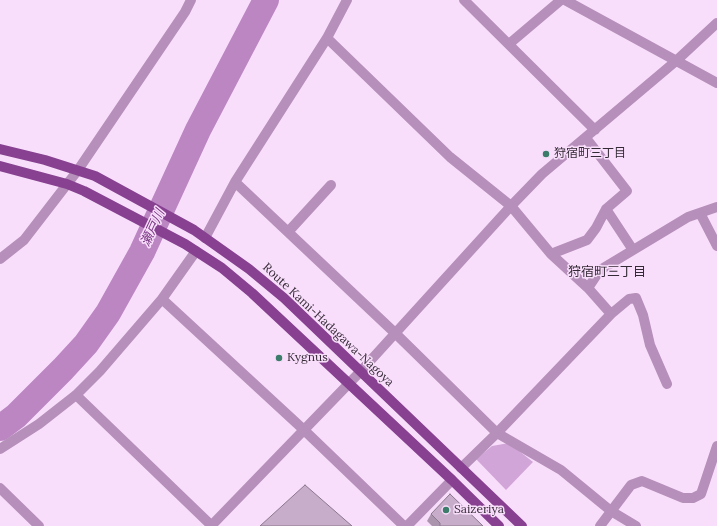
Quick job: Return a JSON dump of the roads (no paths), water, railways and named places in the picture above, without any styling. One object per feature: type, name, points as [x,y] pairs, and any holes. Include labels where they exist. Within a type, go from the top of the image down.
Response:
[{"type":"main road","name":"Route Kami-Hadagawa-Nagoya","points":[[0,149],[45,160],[95,176],[194,230],[249,269],[284,298],[522,526]]},
{"type":"main road","points":[[0,166],[67,184],[84,191],[186,244],[222,268],[252,293],[452,480],[499,526]]},
{"type":"street","points":[[0,259],[24,240],[78,170],[191,0]]},
{"type":"street","points":[[205,238],[235,182],[327,38],[347,0]]},
{"type":"street","points":[[464,0],[595,130]]},
{"type":"street","points":[[509,44],[561,0]]},
{"type":"street","points":[[565,0],[717,83]]},
{"type":"street","points":[[76,395],[211,526],[360,372],[542,174],[676,61],[717,23]]},
{"type":"street","points":[[327,38],[450,157],[511,206],[551,254],[588,288],[612,314]]},
{"type":"street","points":[[551,254],[586,240],[596,228],[606,209],[627,191],[586,138]]},
{"type":"street","points":[[235,182],[395,333],[497,433],[561,470],[611,511],[636,526]]},
{"type":"street","points":[[288,232],[331,186]]},
{"type":"street","points":[[588,288],[600,270],[688,217],[717,207]]},
{"type":"street","points":[[606,209],[633,250]]},
{"type":"street","points":[[700,213],[717,246]]},
{"type":"street","points":[[0,449],[39,424],[76,395],[100,371],[162,299],[196,251]]},
{"type":"street","points":[[462,468],[612,314],[629,299],[636,298],[643,315],[650,345],[667,384]]},
{"type":"street","points":[[162,299],[304,430],[405,526],[452,480]]},
{"type":"street","points":[[600,526],[631,485],[642,481],[683,498],[693,498],[701,494],[717,446]]},
{"type":"street","points":[[0,488],[39,526]]},
{"type":"waterway","name":"瀬戸川","points":[[0,428],[16,416],[63,369],[86,344],[108,313],[142,252],[198,130],[266,0]]},
{"type":"place","name":"狩宿町三丁目","points":[[546,154]]},
{"type":"place","name":"Kygnus","points":[[279,358]]},
{"type":"place","name":"Saizeriya","points":[[446,510]]},
{"type":"district","name":"狩宿町三丁目","points":[[607,272]]}]
